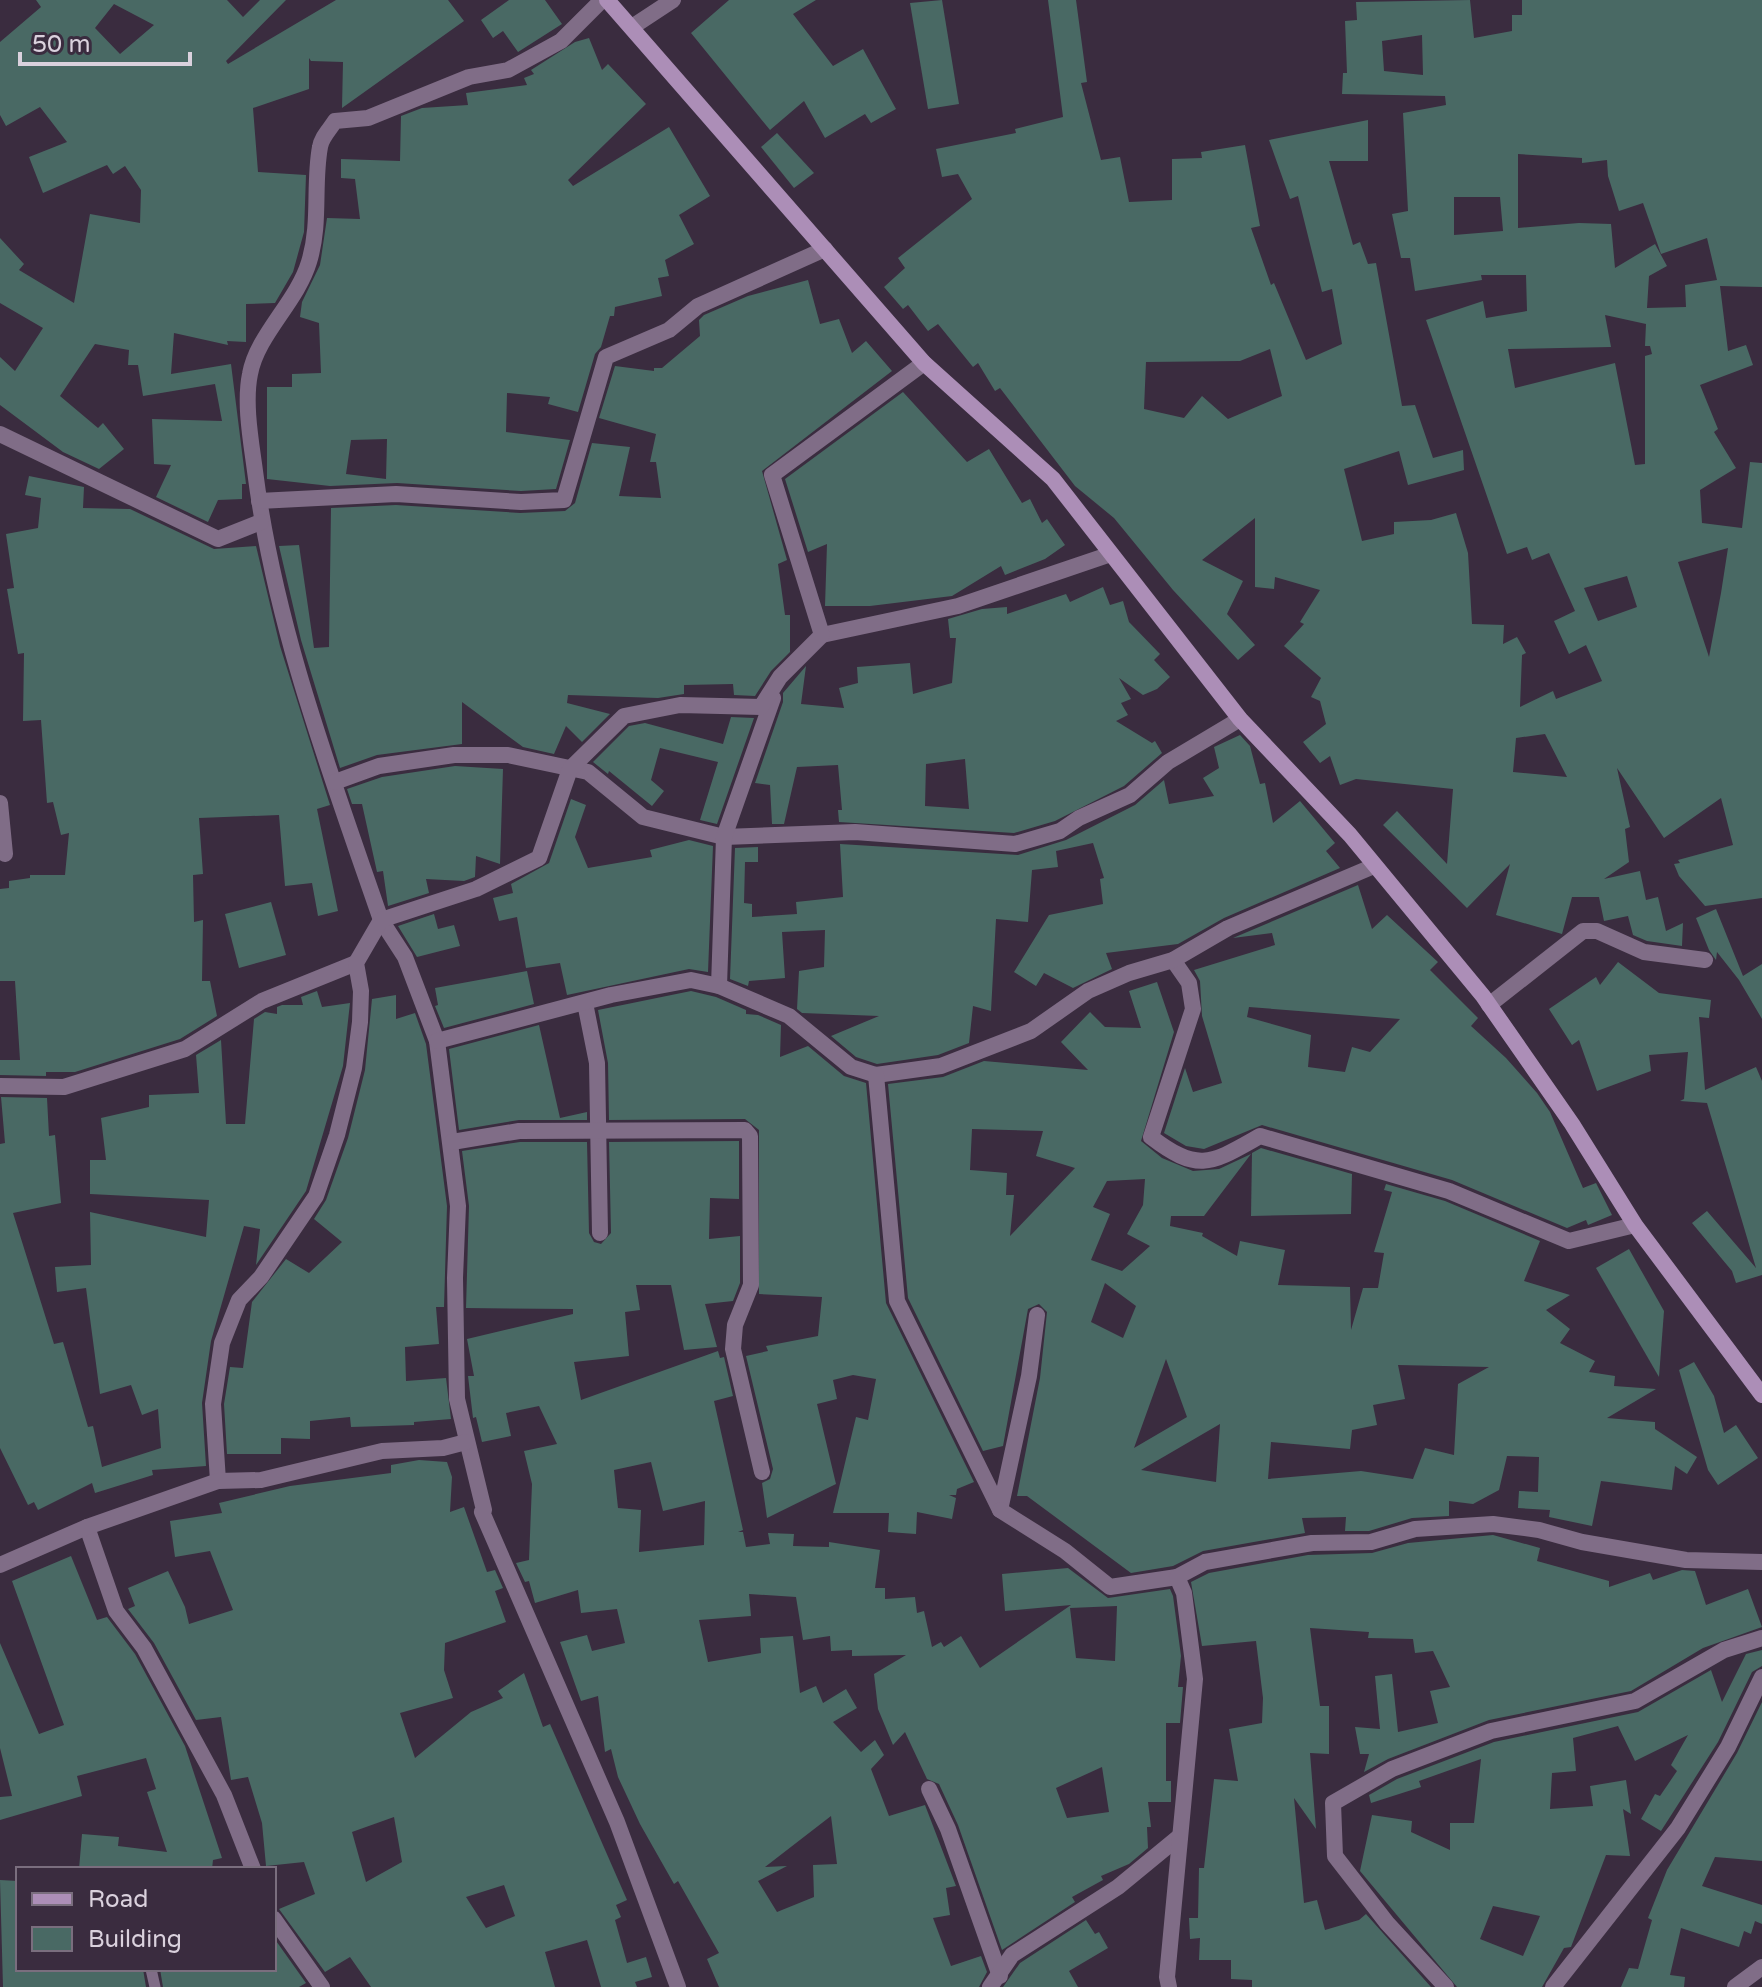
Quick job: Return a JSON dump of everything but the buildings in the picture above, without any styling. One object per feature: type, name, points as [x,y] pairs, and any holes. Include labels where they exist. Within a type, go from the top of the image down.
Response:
[{"type":"street","points":[[678,1987],[617,1822],[482,1512],[457,1399],[455,1278],[458,1206],[437,1041],[405,957],[381,920],[294,667],[261,522],[251,438],[250,374],[262,342],[285,313],[309,263],[318,212],[320,144],[335,121],[368,118],[469,77],[508,70],[561,41],[605,0],[632,27],[924,363],[1053,479],[1240,719],[1374,866],[1489,1005],[1572,1124],[1635,1225],[1762,1395]]},
{"type":"street","points":[[632,27],[673,0]]},
{"type":"street","points":[[259,501],[396,494],[521,502],[564,500],[606,357],[669,330],[698,306],[825,249]]},
{"type":"street","points":[[822,635],[772,475],[924,363]]},
{"type":"street","points":[[0,434],[218,539],[261,522]]},
{"type":"street","points":[[0,1086],[64,1087],[185,1049],[262,1001],[356,963],[381,920],[476,889],[539,858],[570,769],[624,716],[680,705],[761,707],[780,677],[822,635],[958,606],[1111,554]]},
{"type":"street","points":[[719,986],[724,837],[780,677]]},
{"type":"street","points":[[335,782],[379,766],[454,755],[508,755],[588,772],[643,817],[724,837],[855,832],[1015,844],[1060,831],[1079,818],[1130,795],[1168,762],[1240,719]]},
{"type":"street","points":[[0,803],[5,854]]},
{"type":"street","points":[[437,1041],[611,995],[691,980],[719,986],[789,1016],[851,1067],[876,1075],[941,1066],[1031,1031],[1088,991],[1129,973],[1173,960],[1228,928],[1374,866]]},
{"type":"street","points":[[1489,1005],[1583,931],[1597,931],[1644,952],[1705,960]]},
{"type":"street","points":[[1173,960],[1189,983],[1193,1009],[1151,1137],[1176,1156],[1215,1161],[1260,1136],[1449,1191],[1569,1241],[1635,1225]]},
{"type":"street","points":[[218,1481],[213,1404],[222,1343],[239,1300],[261,1277],[316,1196],[337,1135],[354,1068],[361,991],[356,963]]},
{"type":"street","points":[[585,1003],[597,1063],[601,1128],[600,1233]]},
{"type":"street","points":[[876,1075],[897,1301],[1000,1510],[1065,1551],[1110,1587],[1177,1577],[1205,1562],[1312,1543],[1371,1542],[1415,1529],[1493,1524],[1539,1530],[1582,1542],[1686,1560],[1762,1562]]},
{"type":"street","points":[[452,1142],[519,1131],[601,1128],[745,1130],[750,1136],[751,1285],[735,1325],[733,1349],[762,1472]]},
{"type":"street","points":[[1000,1510],[1029,1376],[1037,1315]]},
{"type":"street","points":[[0,1565],[87,1527],[218,1481],[261,1480],[382,1451],[443,1448],[466,1442]]},
{"type":"street","points":[[87,1527],[116,1611],[144,1648],[224,1795],[252,1867]]},
{"type":"street","points":[[1169,1987],[1167,1977],[1195,1679],[1184,1593],[1177,1577]]},
{"type":"street","points":[[1446,1987],[1387,1923],[1335,1856],[1333,1803],[1392,1769],[1491,1731],[1635,1701],[1724,1650],[1762,1638]]},
{"type":"street","points":[[1553,1987],[1678,1828],[1728,1747],[1762,1677]]},
{"type":"street","points":[[929,1789],[948,1829],[995,1982]]},
{"type":"street","points":[[995,1982],[1012,1955],[1118,1887],[1180,1836]]},
{"type":"street","points":[[276,1922],[322,1987]]},
{"type":"street","points":[[1735,1987],[1762,1967]]}]
